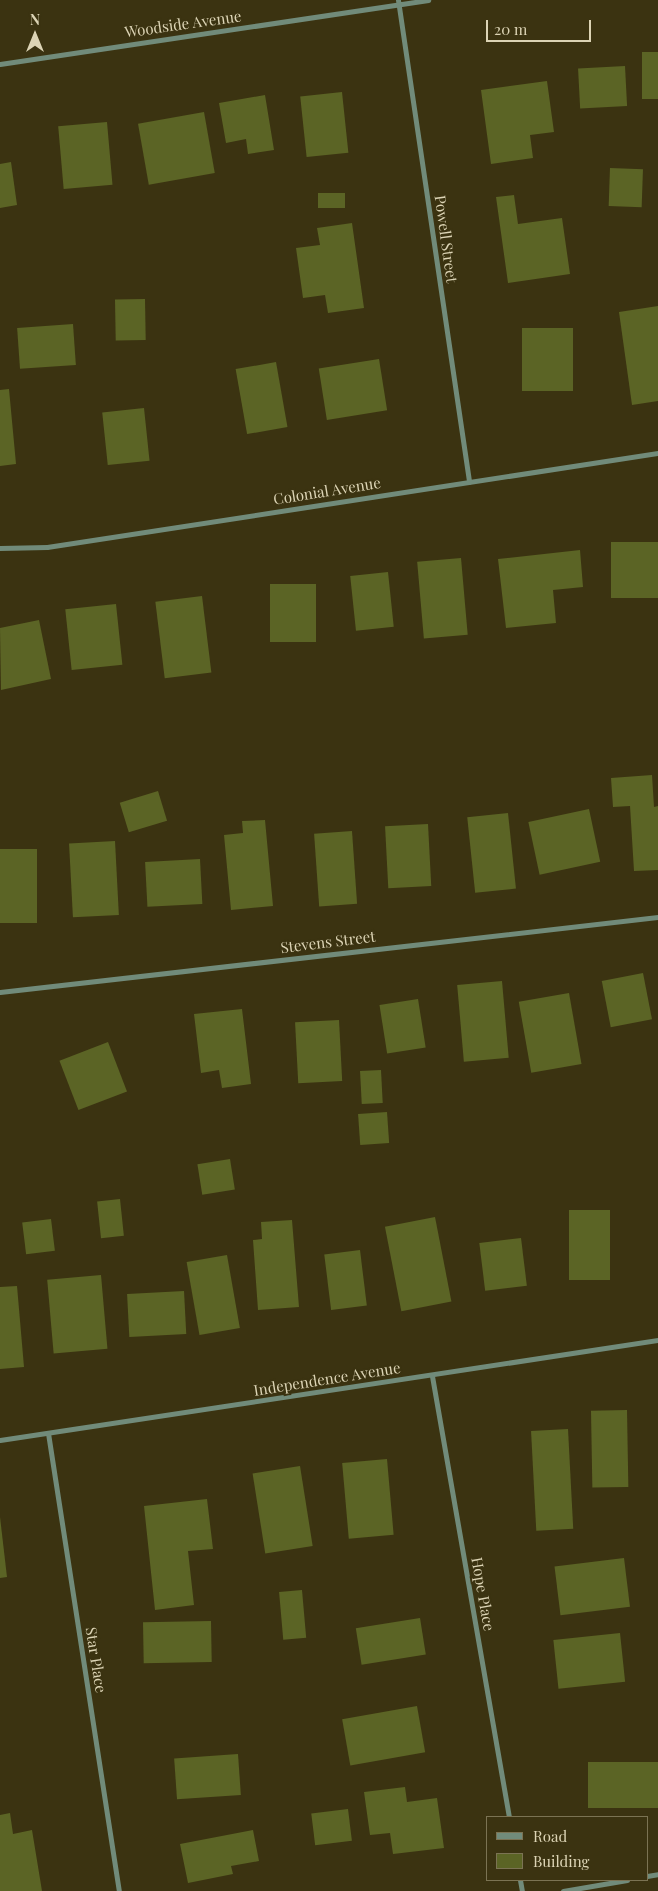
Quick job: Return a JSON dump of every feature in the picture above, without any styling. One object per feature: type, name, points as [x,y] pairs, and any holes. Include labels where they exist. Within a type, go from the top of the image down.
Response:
[{"type":"street","name":"Woodside Avenue","points":[[0,64],[398,2],[428,0]]},
{"type":"street","name":"Powell Street","points":[[398,2],[469,482]]},
{"type":"street","name":"Colonial Avenue","points":[[0,548],[47,547],[658,453]]},
{"type":"street","name":"Stevens Street","points":[[0,992],[658,917]]},
{"type":"street","name":"Independence Avenue","points":[[0,1440],[432,1376],[658,1340]]},
{"type":"street","name":"Hope Place","points":[[432,1376],[509,1816]]},
{"type":"street","name":"Star Place","points":[[48,1433],[119,1891]]},
{"type":"street","points":[[563,1891],[621,1881]]},
{"type":"building","points":[[642,52],[658,52],[658,99],[642,99]]},
{"type":"building","points":[[625,66],[627,106],[580,108],[578,68]]},
{"type":"building","points":[[547,81],[554,132],[530,135],[533,158],[491,164],[481,90]]},
{"type":"building","points":[[342,92],[348,153],[307,157],[300,96]]},
{"type":"building","points":[[265,95],[274,150],[248,154],[246,139],[226,143],[219,103]]},
{"type":"building","points":[[204,112],[215,173],[149,185],[138,124]]},
{"type":"building","points":[[107,122],[112,185],[64,189],[58,126]]},
{"type":"building","points":[[11,162],[17,205],[0,208],[0,164]]},
{"type":"building","points":[[610,168],[643,169],[642,207],[609,206]]},
{"type":"building","points":[[318,193],[345,193],[345,208],[318,208]]},
{"type":"building","points":[[514,195],[518,224],[562,218],[570,274],[508,283],[496,197]]},
{"type":"building","points":[[352,223],[364,308],[328,313],[325,295],[303,298],[296,248],[320,245],[317,228]]},
{"type":"building","points":[[145,299],[146,340],[116,341],[115,300]]},
{"type":"building","points":[[658,306],[658,401],[632,405],[619,312]]},
{"type":"building","points":[[73,324],[76,365],[20,369],[17,328]]},
{"type":"building","points":[[522,328],[573,328],[573,391],[522,391]]},
{"type":"building","points":[[379,359],[387,410],[327,420],[319,369]]},
{"type":"building","points":[[276,362],[287,427],[247,434],[236,369]]},
{"type":"building","points":[[9,389],[16,464],[0,466],[0,390]]},
{"type":"building","points":[[144,408],[150,461],[108,465],[102,412]]},
{"type":"building","points":[[611,542],[658,542],[658,598],[611,598]]},
{"type":"building","points":[[580,550],[583,587],[553,590],[556,623],[506,628],[498,559]]},
{"type":"building","points":[[461,558],[468,635],[424,639],[417,562]]},
{"type":"building","points":[[388,572],[394,627],[356,631],[350,576]]},
{"type":"building","points":[[270,584],[316,584],[316,642],[270,642]]},
{"type":"building","points":[[202,596],[211,672],[165,678],[155,602]]},
{"type":"building","points":[[116,604],[122,665],[72,670],[65,609]]},
{"type":"building","points":[[39,620],[51,679],[1,690],[0,628]]},
{"type":"building","points":[[652,775],[654,807],[658,806],[658,870],[634,871],[630,806],[613,807],[611,778]]},
{"type":"building","points":[[158,791],[167,821],[129,832],[120,803]]},
{"type":"building","points":[[589,809],[600,862],[540,875],[528,822]]},
{"type":"building","points":[[508,813],[516,889],[475,893],[467,817]]},
{"type":"building","points":[[265,820],[273,906],[231,910],[224,835],[243,833],[242,821]]},
{"type":"building","points":[[428,824],[431,886],[388,888],[385,826]]},
{"type":"building","points":[[352,831],[357,904],[319,906],[314,834]]},
{"type":"building","points":[[115,841],[119,915],[73,917],[69,843]]},
{"type":"building","points":[[0,849],[37,849],[37,923],[0,923]]},
{"type":"building","points":[[200,859],[202,904],[147,907],[145,862]]},
{"type":"building","points":[[643,973],[652,1019],[611,1027],[602,981]]},
{"type":"building","points":[[502,981],[509,1058],[464,1062],[457,985]]},
{"type":"building","points":[[569,993],[582,1064],[531,1073],[519,1002]]},
{"type":"building","points":[[418,999],[426,1047],[387,1053],[379,1005]]},
{"type":"building","points":[[242,1009],[251,1084],[222,1088],[219,1070],[201,1073],[194,1014]]},
{"type":"building","points":[[339,1020],[342,1081],[298,1083],[295,1022]]},
{"type":"building","points":[[108,1042],[127,1091],[78,1110],[59,1061]]},
{"type":"building","points":[[381,1070],[383,1103],[362,1104],[360,1071]]},
{"type":"building","points":[[387,1112],[389,1143],[360,1145],[358,1114]]},
{"type":"building","points":[[230,1159],[235,1190],[202,1195],[197,1164]]},
{"type":"building","points":[[120,1199],[124,1236],[101,1238],[97,1201]]},
{"type":"building","points":[[569,1210],[610,1210],[610,1280],[569,1280]]},
{"type":"building","points":[[435,1217],[451,1301],[401,1311],[385,1227]]},
{"type":"building","points":[[51,1219],[55,1251],[26,1254],[22,1223]]},
{"type":"building","points":[[292,1220],[299,1307],[258,1310],[253,1240],[262,1239],[261,1222]]},
{"type":"building","points":[[521,1238],[527,1286],[485,1291],[479,1243]]},
{"type":"building","points":[[360,1250],[367,1306],[331,1310],[324,1254]]},
{"type":"building","points":[[227,1255],[240,1328],[199,1335],[187,1262]]},
{"type":"building","points":[[101,1275],[107,1349],[54,1353],[47,1280]]},
{"type":"building","points":[[17,1286],[24,1367],[0,1369],[0,1287]]},
{"type":"building","points":[[184,1291],[186,1334],[129,1337],[127,1294]]},
{"type":"building","points":[[627,1410],[628,1487],[592,1488],[591,1411]]},
{"type":"building","points":[[568,1429],[573,1529],[536,1531],[531,1431]]},
{"type":"building","points":[[387,1459],[394,1535],[349,1539],[342,1463]]},
{"type":"building","points":[[300,1466],[313,1546],[265,1554],[253,1474]]},
{"type":"building","points":[[207,1499],[213,1549],[188,1551],[194,1605],[155,1610],[144,1506]]},
{"type":"building","points":[[0,1517],[7,1577],[0,1578]]},
{"type":"building","points":[[624,1558],[630,1607],[560,1615],[555,1567]]},
{"type":"building","points":[[302,1590],[306,1638],[283,1640],[279,1592]]},
{"type":"building","points":[[420,1618],[426,1655],[362,1665],[356,1628]]},
{"type":"building","points":[[211,1621],[212,1662],[144,1663],[143,1622]]},
{"type":"building","points":[[620,1633],[625,1682],[558,1689],[553,1640]]},
{"type":"building","points":[[417,1706],[425,1752],[350,1765],[342,1719]]},
{"type":"building","points":[[238,1754],[241,1795],[177,1799],[174,1758]]},
{"type":"building","points":[[588,1762],[658,1762],[658,1808],[588,1808]]},
{"type":"building","points":[[405,1787],[407,1802],[437,1798],[444,1848],[393,1854],[390,1833],[370,1835],[364,1792]]},
{"type":"building","points":[[348,1809],[352,1841],[315,1845],[311,1814]]},
{"type":"building","points":[[10,1813],[13,1834],[32,1830],[42,1891],[0,1891],[0,1815]]},
{"type":"building","points":[[253,1830],[259,1861],[231,1866],[233,1874],[188,1883],[180,1844]]}]
